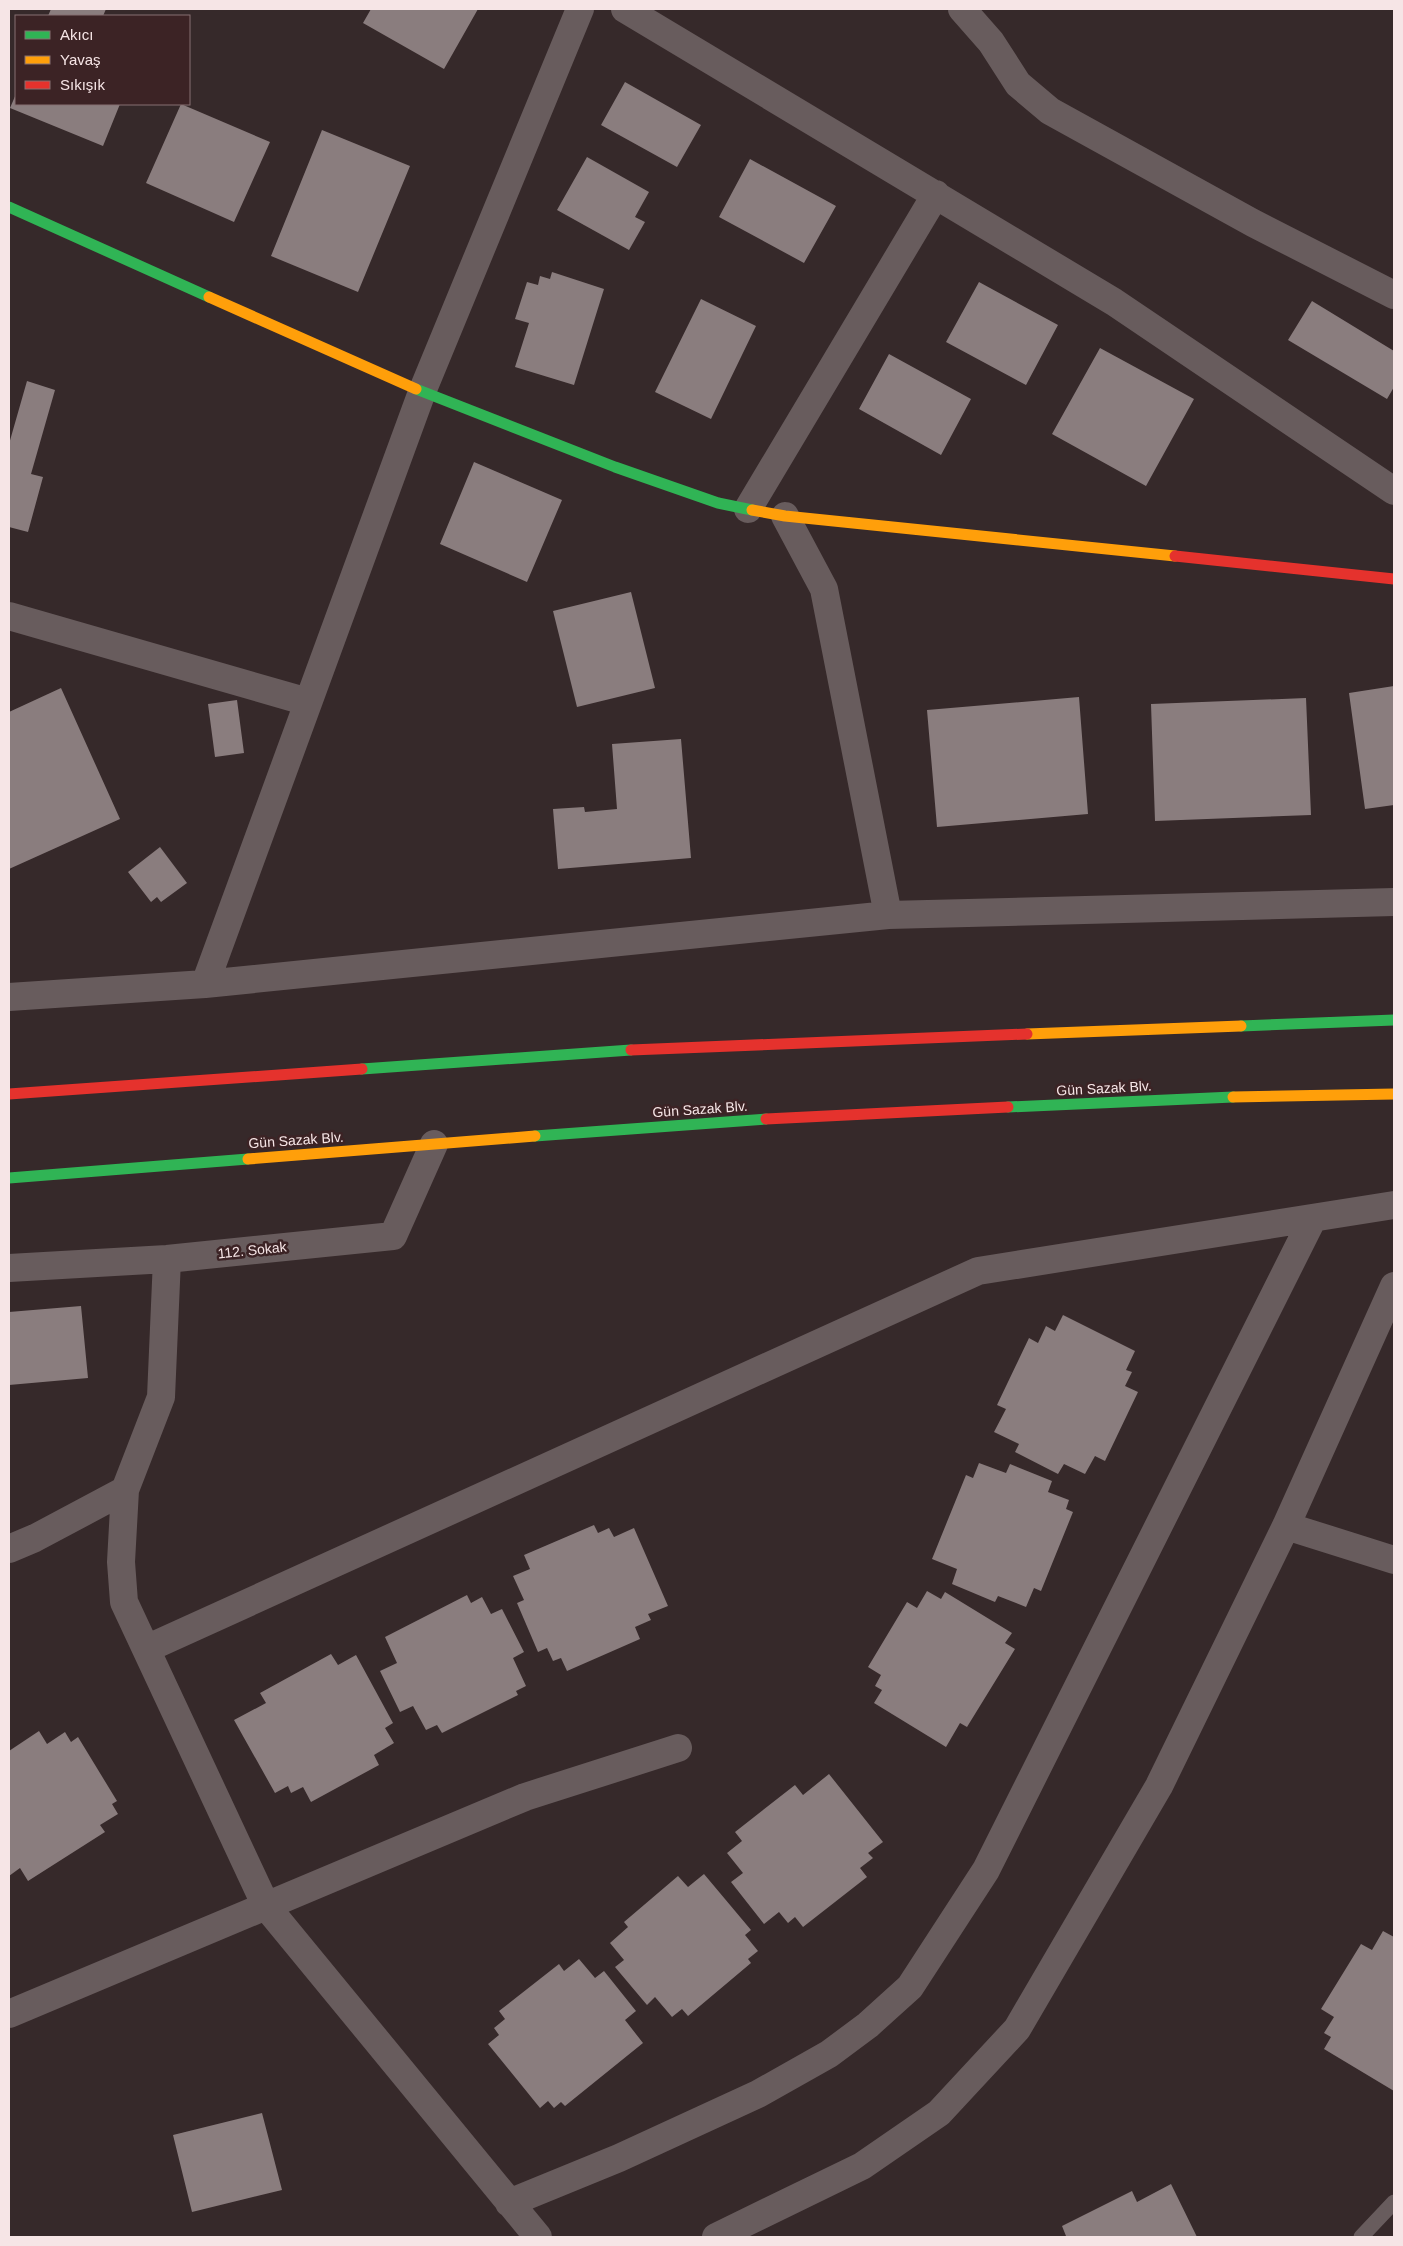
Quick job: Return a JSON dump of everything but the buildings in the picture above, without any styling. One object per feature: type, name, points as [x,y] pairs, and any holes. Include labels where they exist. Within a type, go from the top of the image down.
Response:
[{"type":"main road","points":[[9,207],[422,392],[615,467],[718,503],[786,516],[1394,579]]},
{"type":"main road","points":[[9,1094],[626,1050],[1394,1020]]},
{"type":"main road","name":"Gün Sazak Blv.","points":[[9,1178],[710,1122],[1218,1097],[1394,1094]]},
{"type":"street","points":[[205,984],[422,392],[580,9]]},
{"type":"street","points":[[625,9],[1114,302],[1394,491]]},
{"type":"street","points":[[962,9],[992,42],[1018,84],[1050,111],[1254,223],[1394,295]]},
{"type":"street","points":[[748,509],[936,194]]},
{"type":"street","points":[[786,516],[824,589],[888,915]]},
{"type":"street","points":[[9,616],[308,702]]},
{"type":"street","points":[[9,997],[205,984],[888,915],[1394,902]]},
{"type":"street","name":"112. Sokak","points":[[9,1268],[167,1259],[394,1236],[434,1144]]},
{"type":"street","points":[[146,1649],[978,1271],[1394,1205]]},
{"type":"street","points":[[510,2203],[619,2158],[758,2094],[828,2054],[868,2025],[910,1987],[986,1870],[1313,1218]]},
{"type":"street","points":[[167,1259],[160,1397],[126,1490],[121,1562],[124,1602],[266,1906],[538,2237]]},
{"type":"street","points":[[716,2237],[862,2166],[939,2112],[1017,2029],[1159,1786],[1286,1526],[1394,1286]]},
{"type":"street","points":[[9,1549],[36,1538],[126,1490]]},
{"type":"street","points":[[1286,1526],[1394,1560]]},
{"type":"street","points":[[9,2014],[525,1797],[678,1748]]},
{"type":"lane","points":[[1361,2237],[1394,2202]]},
{"type":"traffic: fast","points":[[9,207],[209,297]]},
{"type":"traffic: fast","points":[[416,389],[615,467],[718,503],[752,510]]},
{"type":"traffic: fast","points":[[1241,1026],[1394,1020]]},
{"type":"traffic: fast","points":[[362,1069],[631,1050]]},
{"type":"traffic: fast","points":[[1008,1107],[1233,1097]]},
{"type":"traffic: fast","points":[[535,1136],[766,1119]]},
{"type":"traffic: fast","points":[[9,1178],[248,1159]]},
{"type":"traffic: slow","points":[[209,297],[416,389]]},
{"type":"traffic: slow","points":[[752,510],[785,516],[1175,556]]},
{"type":"traffic: slow","points":[[1027,1034],[1241,1026]]},
{"type":"traffic: slow","points":[[1233,1097],[1394,1094]]},
{"type":"traffic: slow","points":[[248,1159],[535,1136]]},
{"type":"traffic: jam","points":[[1175,556],[1394,579]]},
{"type":"traffic: jam","points":[[631,1050],[1027,1034]]},
{"type":"traffic: jam","points":[[9,1094],[362,1069]]},
{"type":"traffic: jam","points":[[766,1119],[1008,1107]]}]
